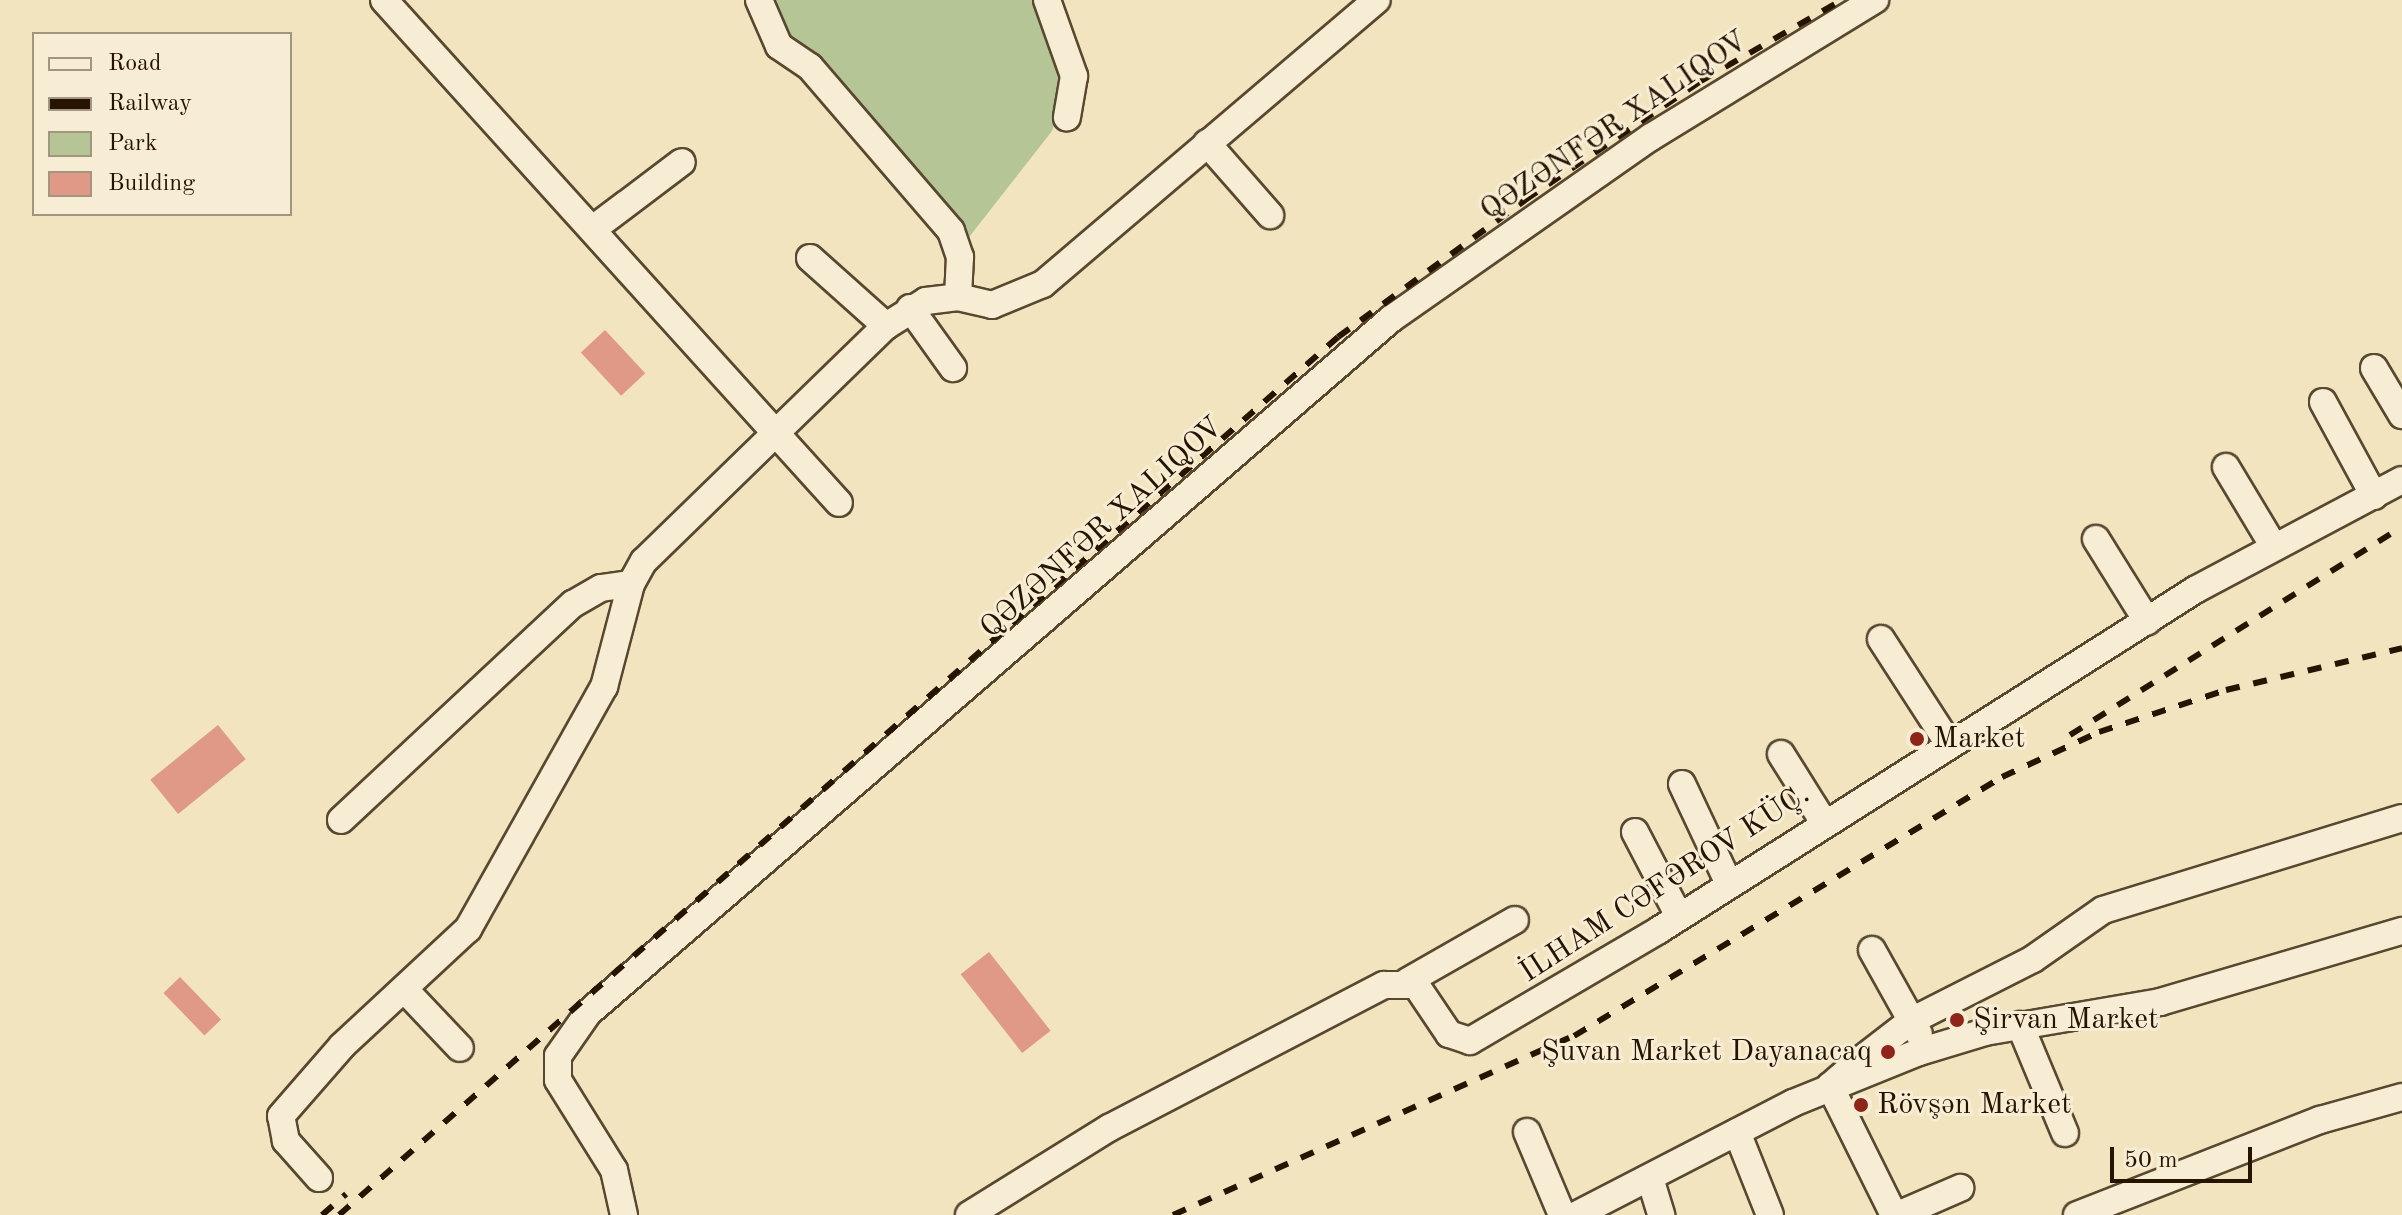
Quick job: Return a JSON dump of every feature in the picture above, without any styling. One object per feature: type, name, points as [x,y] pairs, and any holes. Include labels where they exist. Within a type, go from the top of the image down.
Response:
[{"type":"street","points":[[384,0],[776,427],[839,503]]},
{"type":"street","points":[[759,0],[779,46],[810,67],[951,231],[960,257],[958,297]]},
{"type":"street","points":[[1047,0],[1074,76],[1067,117]]},
{"type":"street","points":[[319,1178],[286,1141],[281,1116],[404,989],[468,929],[562,772],[617,653],[631,584],[644,561],[776,427],[886,326],[910,308],[958,297],[992,305],[1022,297],[1377,0]]},
{"type":"street","points":[[624,1215],[614,1170],[558,1080],[558,1056],[588,1013],[1391,319],[1651,137],[1875,0]]},
{"type":"street","points":[[1207,143],[1270,215]]},
{"type":"street","points":[[593,229],[682,162]]},
{"type":"street","points":[[810,258],[886,326]]},
{"type":"street","points":[[910,308],[953,368]]},
{"type":"street","points":[[2374,368],[2402,415]]},
{"type":"street","points":[[2323,402],[2374,496]]},
{"type":"street","points":[[2226,467],[2274,547]]},
{"type":"street","name":"İLHAM CƏFƏROV KÜÇ.","points":[[1408,981],[1449,1034],[1470,1041],[1679,916],[1823,821],[2147,621],[2274,547],[2402,480]]},
{"type":"street","points":[[2096,539],[2147,621]]},
{"type":"street","points":[[341,820],[573,604],[601,588],[631,584]]},
{"type":"street","points":[[1881,639],[1949,744]]},
{"type":"street","points":[[1781,754],[1823,821]]},
{"type":"street","points":[[1682,784],[1729,884]]},
{"type":"street","points":[[1830,1086],[1911,1021],[2033,959],[2103,910],[2402,818]]},
{"type":"street","points":[[1635,832],[1679,916]]},
{"type":"street","points":[[969,1215],[1109,1128],[1384,985],[1408,981],[1515,920]]},
{"type":"street","points":[[1576,1215],[1830,1086],[1929,1049],[2020,1025],[2160,1002],[2402,931]]},
{"type":"street","points":[[1872,950],[1929,1049]]},
{"type":"street","points":[[404,989],[460,1048]]},
{"type":"street","points":[[2020,1025],[2065,1133]]},
{"type":"street","points":[[1830,1086],[1896,1215],[1947,1200]]},
{"type":"street","points":[[2077,1215],[2320,1120],[2402,1097]]},
{"type":"street","points":[[1527,1132],[1562,1215]]},
{"type":"street","points":[[1737,1132],[1770,1215]]},
{"type":"street","points":[[1650,1178],[1661,1215]]},
{"type":"green space","points":[[772,0],[1039,0],[1068,82],[1052,131],[966,241],[787,43]]},
{"type":"building","points":[[605,330],[645,373],[621,396],[581,353]]},
{"type":"building","points":[[218,725],[246,759],[178,814],[150,780]]},
{"type":"building","points":[[989,952],[1051,1031],[1022,1053],[961,974]]},
{"type":"building","points":[[180,977],[221,1019],[204,1035],[163,993]]},
{"type":"railway","points":[[339,1215],[1338,337],[1525,200],[1701,81],[1842,0]]},
{"type":"railway","points":[[2070,735],[2402,527]]},
{"type":"railway","points":[[1173,1215],[1574,1036],[2002,777],[2099,732],[2226,690],[2402,648]]},
{"type":"railway","points":[[322,1215],[346,1194]]},
{"type":"place","name":"Market","points":[[1917,739]]},
{"type":"place","name":"Şirvan Market","points":[[1957,1020]]},
{"type":"place","name":"Şuvan Market Dayanacaq","points":[[1888,1052]]},
{"type":"place","name":"Rövşən Market","points":[[1861,1105]]}]
